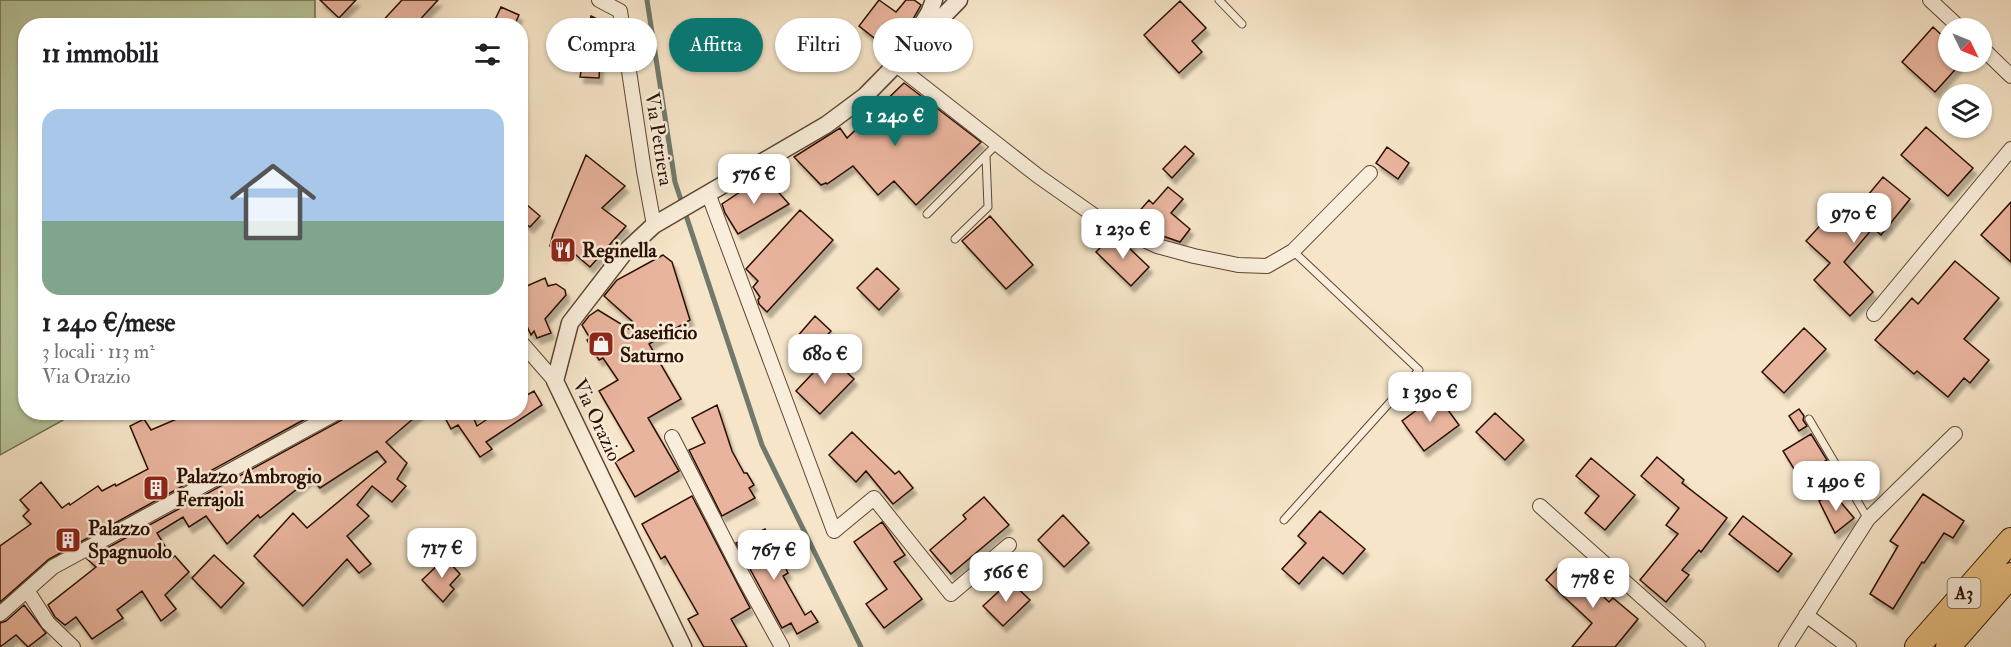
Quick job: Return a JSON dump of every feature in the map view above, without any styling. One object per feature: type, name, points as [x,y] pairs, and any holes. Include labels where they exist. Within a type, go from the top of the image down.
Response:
[{"type":"highway","name":"A3","points":[[1917,647],[2011,540]]},
{"type":"highway","name":"A3","points":[[1948,647],[2011,575]]},
{"type":"street","name":"Via Petriera","points":[[599,0],[620,11],[654,225]]},
{"type":"street","points":[[926,18],[934,0]]},
{"type":"street","points":[[941,18],[959,0]]},
{"type":"street","points":[[1930,0],[1949,18]]},
{"type":"street","points":[[1992,58],[2011,76]]},
{"type":"street","points":[[887,72],[865,96],[826,125],[708,193],[834,531],[874,498],[951,594],[1009,544]]},
{"type":"street","points":[[914,72],[997,144],[1102,221],[1157,246],[1238,265],[1267,266],[1293,251],[1370,173]]},
{"type":"street","points":[[1874,314],[2011,149]]},
{"type":"street","name":"Via Orazio","points":[[683,647],[555,381],[570,323],[624,253],[654,225],[708,193]]},
{"type":"street","points":[[528,350],[555,381]]},
{"type":"street","points":[[0,614],[53,567],[323,420]]},
{"type":"street","points":[[1786,647],[1868,519],[1956,434]]},
{"type":"street","points":[[672,436],[782,647]]},
{"type":"street","points":[[1540,506],[1698,647]]},
{"type":"street","points":[[27,590],[48,623],[73,647]]},
{"type":"street","points":[[1806,615],[1849,647]]},
{"type":"lane","points":[[1219,0],[1242,24]]},
{"type":"lane","points":[[927,214],[997,144]]},
{"type":"lane","points":[[955,239],[988,207],[986,156]]},
{"type":"lane","points":[[1284,520],[1419,370],[1293,251]]},
{"type":"lane","points":[[1809,419],[1868,519]]},
{"type":"green space","points":[[0,0],[315,0],[315,18],[18,18],[18,420],[63,420],[0,455]]},
{"type":"building","points":[[320,0],[356,0],[339,18]]},
{"type":"building","points":[[402,0],[438,0],[421,18],[385,18]]},
{"type":"building","points":[[879,0],[896,12],[906,0],[914,0],[921,5],[914,18],[873,18],[873,37],[861,28],[861,23]]},
{"type":"building","points":[[1180,1],[1206,28],[1192,41],[1202,52],[1179,73],[1144,35]]},
{"type":"building","points":[[501,7],[519,15],[518,18],[496,18]]},
{"type":"building","points":[[1933,27],[1938,32],[1938,72],[1953,72],[1942,84],[1938,84],[1935,92],[1902,62]]},
{"type":"building","points":[[581,72],[599,72],[599,78],[580,77]]},
{"type":"building","points":[[904,83],[981,142],[916,205],[894,181],[878,195],[853,166],[827,184],[821,185],[794,157],[840,128],[847,138]]},
{"type":"building","points":[[1926,127],[1973,168],[1948,196],[1901,155]]},
{"type":"building","points":[[1185,146],[1194,154],[1172,178],[1163,169]]},
{"type":"building","points":[[1387,147],[1409,163],[1398,179],[1376,163]]},
{"type":"building","points":[[586,155],[625,186],[602,208],[626,226],[590,267],[569,249],[562,257],[550,246]]},
{"type":"building","points":[[764,176],[789,204],[738,234],[722,204]]},
{"type":"building","points":[[1883,177],[1910,199],[1881,235],[1873,228],[1844,262],[1873,292],[1850,316],[1814,280],[1830,263],[1806,241],[1827,218],[1839,230]]},
{"type":"building","points":[[1168,187],[1183,199],[1171,213],[1190,229],[1180,242],[1157,234],[1147,226],[1144,230],[1129,223],[1149,200],[1153,204]]},
{"type":"building","points":[[2011,202],[2011,262],[1981,235]]},
{"type":"building","points":[[528,206],[540,216],[530,227],[528,225]]},
{"type":"building","points":[[800,210],[833,240],[767,312],[759,304],[760,297],[753,287],[758,281],[746,269]]},
{"type":"building","points":[[990,216],[1033,265],[1006,289],[962,241]]},
{"type":"building","points":[[1112,236],[1132,244],[1129,248],[1149,267],[1131,286],[1096,252]]},
{"type":"building","points":[[663,255],[672,262],[690,320],[649,344],[681,399],[648,418],[679,471],[635,497],[615,462],[634,451],[599,391],[618,380],[603,358],[599,360],[587,340],[590,338],[582,325],[598,310],[629,329],[633,322],[604,296],[617,280]]},
{"type":"building","points":[[1955,261],[1999,298],[1964,339],[1989,360],[1970,383],[1964,378],[1948,397],[1917,371],[1914,374],[1875,340],[1912,298],[1918,304]]},
{"type":"building","points":[[877,268],[899,289],[879,310],[857,288]]},
{"type":"building","points":[[545,278],[548,286],[556,284],[565,290],[566,295],[545,319],[551,333],[537,338],[534,331],[531,335],[528,328],[528,285]]},
{"type":"building","points":[[815,316],[831,331],[811,352],[796,338]]},
{"type":"building","points":[[1804,328],[1826,349],[1784,393],[1762,372]]},
{"type":"building","points":[[829,356],[854,379],[820,414],[796,391]]},
{"type":"building","points":[[534,391],[542,405],[528,414],[528,394]]},
{"type":"building","points":[[1437,395],[1459,425],[1424,451],[1402,421]]},
{"type":"building","points":[[717,405],[732,451],[744,473],[747,473],[754,485],[749,488],[755,498],[722,516],[689,450],[705,443],[692,418]]},
{"type":"building","points":[[1799,409],[1807,426],[1799,431],[1789,416]]},
{"type":"building","points":[[1495,413],[1524,440],[1505,460],[1476,432]]},
{"type":"building","points":[[145,420],[151,430],[174,420],[303,420],[49,559],[0,602],[0,546],[31,524],[23,516],[29,510],[20,500],[41,482],[62,508],[98,486],[102,491],[148,469],[130,426]]},
{"type":"building","points":[[342,420],[412,420],[386,442],[407,463],[397,479],[406,486],[392,502],[372,486],[357,505],[369,516],[347,536],[371,564],[359,573],[347,559],[303,606],[254,556],[293,513],[307,528],[386,462],[377,451],[320,488],[311,478],[260,518],[258,515],[227,544],[206,516],[189,527],[183,517],[157,533],[172,558],[175,556],[189,572],[165,595],[176,609],[161,621],[142,591],[117,610],[123,618],[92,639],[76,617],[65,625],[55,617],[48,605],[96,567],[87,559]]},
{"type":"building","points":[[446,420],[474,420],[477,426],[486,420],[519,420],[486,442],[492,449],[480,457],[458,425],[451,429]]},
{"type":"building","points":[[852,432],[895,474],[899,471],[913,488],[893,504],[866,471],[856,482],[829,455]]},
{"type":"building","points":[[1811,434],[1827,460],[1799,477],[1783,451]]},
{"type":"building","points":[[1657,457],[1684,480],[1682,483],[1727,518],[1701,552],[1699,550],[1682,570],[1689,575],[1666,602],[1640,580],[1678,534],[1666,525],[1679,508],[1641,476]]},
{"type":"building","points":[[1591,458],[1635,495],[1605,530],[1585,513],[1599,496],[1576,476]]},
{"type":"building","points":[[1833,493],[1854,518],[1835,533],[1819,501]]},
{"type":"building","points":[[1923,494],[1964,521],[1953,538],[1944,533],[1924,563],[1922,562],[1893,609],[1870,594],[1898,546],[1890,541]]},
{"type":"building","points":[[692,496],[750,608],[731,619],[747,647],[704,647],[688,619],[698,614],[665,556],[661,559],[642,524]]},
{"type":"building","points":[[984,497],[1009,525],[951,574],[930,550],[966,519],[963,515]]},
{"type":"building","points":[[1320,511],[1365,549],[1343,574],[1323,557],[1299,584],[1282,569],[1306,543],[1298,536]]},
{"type":"building","points":[[1063,515],[1089,543],[1064,567],[1038,540]]},
{"type":"building","points":[[1743,516],[1792,554],[1778,572],[1729,534]]},
{"type":"building","points":[[882,522],[905,555],[894,562],[922,599],[884,628],[866,604],[887,589],[854,542]]},
{"type":"building","points":[[765,529],[788,573],[783,576],[805,615],[811,611],[818,622],[797,634],[791,623],[782,628],[736,543]]},
{"type":"building","points":[[214,555],[244,583],[221,608],[192,578]]},
{"type":"building","points":[[445,558],[460,574],[450,585],[454,589],[443,602],[422,580]]},
{"type":"building","points":[[1565,560],[1609,602],[1613,598],[1638,619],[1615,647],[1572,647],[1592,623],[1546,580]]},
{"type":"building","points":[[1010,581],[1030,600],[1003,626],[983,606]]},
{"type":"building","points":[[24,605],[46,633],[28,647],[16,635],[0,647],[0,623],[6,621]]},
{"type":"waterway","points":[[647,0],[675,182],[762,445],[861,647]]},
{"type":"place","name":"Reginella","points":[[563,250]]},
{"type":"place","name":"Caseificio Saturno","points":[[601,344]]},
{"type":"place","name":"Palazzo Ambrogio Ferrajoli","points":[[156,488]]},
{"type":"place","name":"Palazzo Spagnuolo","points":[[68,540]]}]
